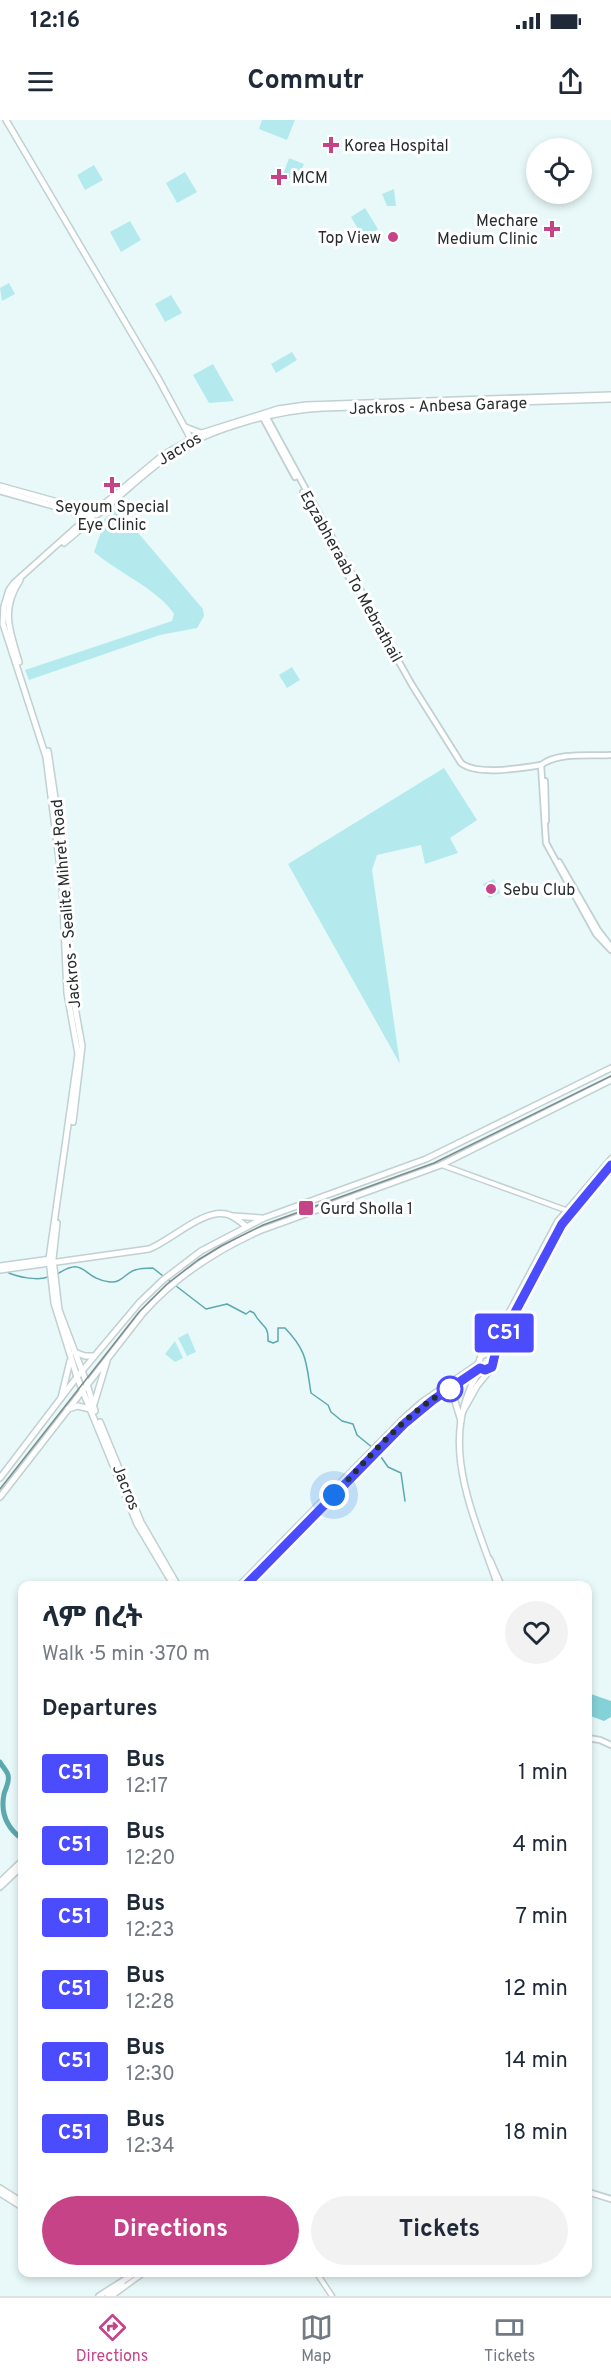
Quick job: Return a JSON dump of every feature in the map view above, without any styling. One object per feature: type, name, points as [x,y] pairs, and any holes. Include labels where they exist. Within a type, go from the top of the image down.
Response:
[{"type":"main road","points":[[6,120],[192,441]]},
{"type":"main road","name":"Jackros - Anbesa Garage","points":[[264,416],[306,409],[611,397]]},
{"type":"main road","name":"Jacros","points":[[192,441],[278,410],[306,405],[528,400]]},
{"type":"main road","name":"Jacros","points":[[74,1018],[64,956],[62,883],[46,757],[3,624],[3,612],[9,591],[14,583],[76,527],[201,433],[264,416]]},
{"type":"main road","name":"Egzabheraab To Mebrathail","points":[[264,416],[366,602],[458,759],[467,768],[493,770],[542,764]]},
{"type":"main road","points":[[185,427],[201,433]]},
{"type":"main road","points":[[0,489],[92,515]]},
{"type":"main road","points":[[0,489],[92,515]]},
{"type":"main road","points":[[74,511],[80,520],[76,527]]},
{"type":"main road","name":"Jackros - Sealite Mihret Road","points":[[74,1018],[68,961],[67,891],[51,761],[9,631],[7,613],[10,596],[20,581],[92,515]]},
{"type":"main road","points":[[611,755],[557,758],[542,764],[548,837],[554,854],[568,882],[611,948]]},
{"type":"main road","points":[[74,1018],[77,1069],[52,1272],[57,1318],[77,1377],[85,1387]]},
{"type":"main road","points":[[0,1478],[77,1377],[139,1303],[172,1272],[201,1251],[233,1232],[264,1218],[426,1159],[611,1068]]},
{"type":"main road","points":[[0,1497],[110,1353],[143,1313],[178,1279],[224,1248],[259,1231],[441,1165],[611,1080]]},
{"type":"main road","points":[[585,1081],[590,1090]]},
{"type":"main road","points":[[490,1356],[568,1211],[611,1159]]},
{"type":"main road","points":[[568,1211],[611,1165]]},
{"type":"main road","points":[[4,1267],[149,1249],[206,1216],[264,1218]]},
{"type":"main road","points":[[231,1216],[246,1226]]},
{"type":"main road","points":[[231,1216],[233,1232]]},
{"type":"main road","points":[[53,1280],[59,1310],[85,1387]]},
{"type":"main road","points":[[74,1352],[85,1356],[95,1355]]},
{"type":"main road","points":[[67,1409],[78,1406],[92,1408],[110,1353]]},
{"type":"main road","points":[[490,1356],[481,1356],[482,1368],[466,1397],[459,1442],[467,1502],[498,1581]]},
{"type":"main road","points":[[244,1581],[423,1401],[482,1368],[494,1365],[490,1356]]},
{"type":"main road","points":[[61,1399],[70,1359]]},
{"type":"main road","points":[[378,1446],[415,1414],[482,1368]]},
{"type":"main road","name":"Jacros","points":[[85,1387],[139,1523],[173,1581]]},
{"type":"main road","points":[[451,1388],[462,1422]]},
{"type":"main road","points":[[250,1581],[371,1453]]},
{"type":"main road","points":[[592,1739],[611,1745]]},
{"type":"main road","points":[[0,1882],[18,1865]]},
{"type":"main road","points":[[0,1887],[18,1870]]},
{"type":"main road","points":[[0,2188],[18,2199]]},
{"type":"main road","points":[[0,2193],[18,2204]]},
{"type":"main road","points":[[592,2193],[611,2199]]},
{"type":"main road","points":[[112,2295],[126,2277]]},
{"type":"main road","points":[[99,2296],[126,2277]]},
{"type":"street","points":[[441,1165],[568,1211]]},
{"type":"street","points":[[112,2295],[139,2277]]},
{"type":"street","points":[[319,2277],[332,2296]]},
{"type":"street","points":[[112,2295],[122,2296],[121,2290]]},
{"type":"shaded area","points":[[262,120],[295,120],[287,140],[259,129]]},
{"type":"shaded area","points":[[289,158],[304,164],[297,181],[283,175]]},
{"type":"shaded area","points":[[94,165],[103,180],[85,190],[77,175]]},
{"type":"shaded area","points":[[185,172],[197,192],[177,203],[166,183]]},
{"type":"shaded area","points":[[394,189],[396,206],[387,206],[382,194]]},
{"type":"shaded area","points":[[365,208],[378,229],[364,239],[351,217]]},
{"type":"shaded area","points":[[130,221],[141,240],[121,252],[110,232]]},
{"type":"shaded area","points":[[9,283],[15,294],[2,301],[0,288]]},
{"type":"shaded area","points":[[171,295],[182,313],[165,322],[155,304]]},
{"type":"shaded area","points":[[292,352],[297,360],[276,373],[271,364]]},
{"type":"shaded area","points":[[213,364],[234,401],[209,403],[193,375]]},
{"type":"shaded area","points":[[116,507],[203,609],[204,616],[197,628],[160,635],[29,680],[25,670],[172,621],[174,614],[159,597],[94,552],[101,532],[99,525]]},
{"type":"shaded area","points":[[292,667],[300,680],[287,688],[279,675]]},
{"type":"shaded area","points":[[444,768],[477,820],[450,838],[458,853],[425,864],[421,845],[377,855],[372,870],[400,1064],[288,864]]},
{"type":"shaded area","name":"Sebu Club","points":[[494,879],[500,893],[489,898],[483,884]]},
{"type":"shaded area","points":[[188,1333],[196,1352],[187,1356],[178,1338]]},
{"type":"shaded area","points":[[175,1341],[183,1358],[175,1362],[165,1354]]},
{"type":"shaded area","points":[[592,1694],[611,1701],[611,1717],[604,1721],[592,1716]]},
{"type":"waterway","points":[[56,1275],[66,1269],[79,1267],[94,1277],[110,1282],[118,1281],[132,1271],[142,1268],[153,1268],[163,1276]]},
{"type":"waterway","points":[[7,1272],[27,1278],[48,1277]]},
{"type":"waterway","points":[[167,1279],[206,1309],[227,1304],[246,1314],[250,1311],[254,1313],[266,1328],[268,1341],[273,1343],[278,1341],[278,1328],[285,1328],[302,1351],[311,1393],[328,1405],[331,1412],[342,1421],[353,1424],[357,1435],[373,1448]]},
{"type":"waterway","points":[[379,1454],[388,1467],[401,1473],[405,1501]]},
{"type":"waterway","points":[[0,1762],[8,1778],[3,1801],[4,1814],[12,1830],[18,1835]]},
{"type":"tram line","points":[[0,1489],[139,1312],[167,1284],[198,1260],[263,1225],[434,1163],[611,1076]]},
{"type":"bus line","name":"C51","points":[[250,1581],[360,1467],[415,1414],[480,1368],[485,1370],[492,1367],[497,1346],[562,1224],[611,1165]]},
{"type":"place","name":"Korea Hospital","points":[[331,145]]},
{"type":"place","name":"MCM","points":[[279,177]]},
{"type":"place","name":"Mechare Medium Clinic","points":[[552,229]]},
{"type":"place","name":"Top View","points":[[393,237]]},
{"type":"place","name":"Seyoum Special Eye Clinic","points":[[112,485]]},
{"type":"place","name":"Sebu Club","points":[[491,889]]},
{"type":"place","name":"Gurd Sholla 1","points":[[306,1208]]},
{"type":"route","points":[[334,1495],[404,1424],[450,1389]]}]
